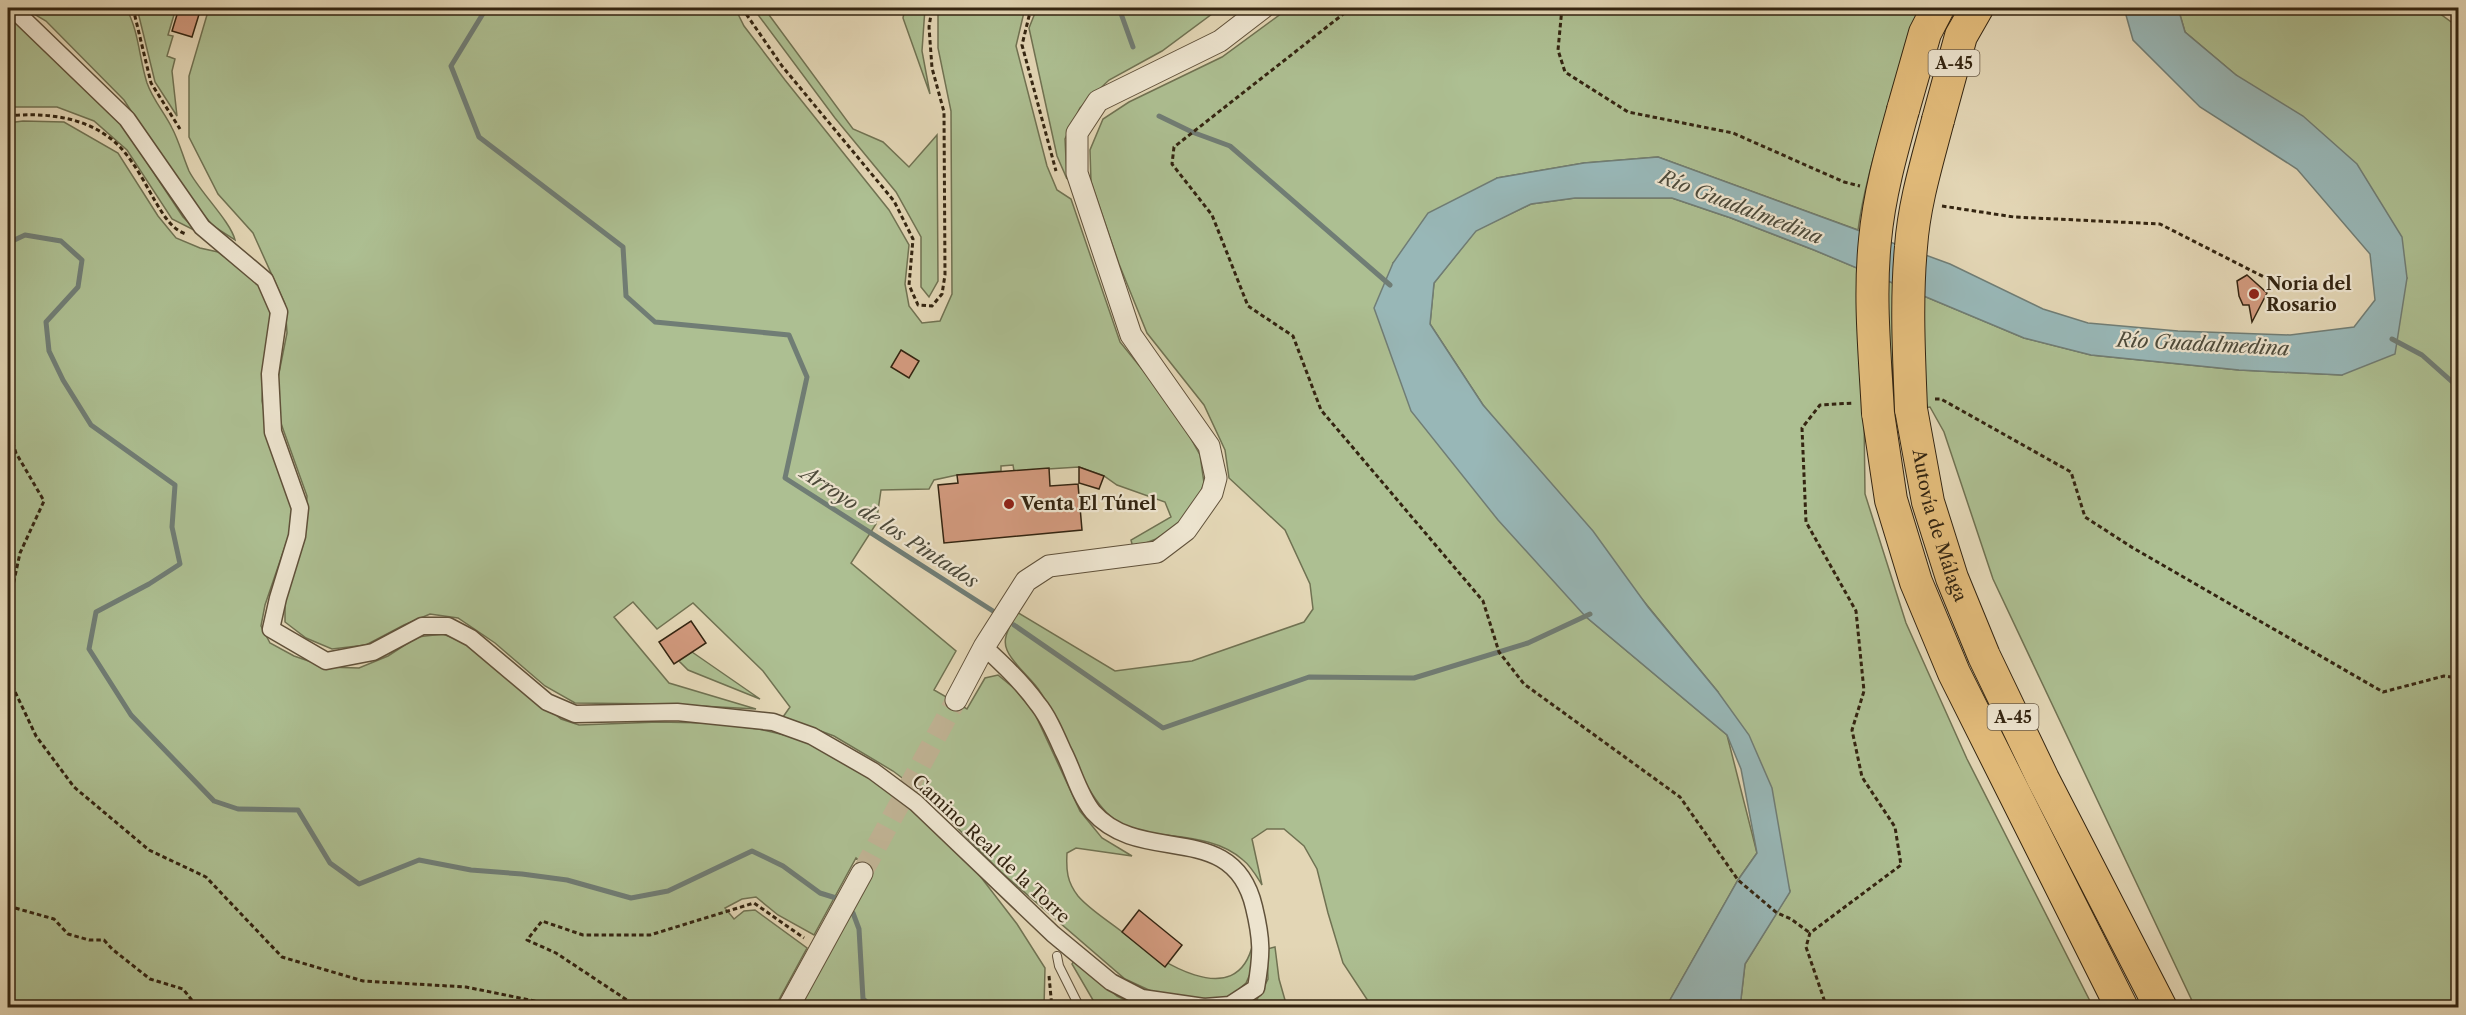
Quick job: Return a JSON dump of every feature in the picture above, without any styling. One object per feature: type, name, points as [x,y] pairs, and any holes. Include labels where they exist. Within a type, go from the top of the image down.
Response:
[{"type":"highway","name":"Autovía de Málaga","points":[[1938,8],[1924,33],[1887,168],[1875,238],[1871,305],[1871,408],[1891,500],[1916,582],[1954,673],[2122,1008]]},
{"type":"highway","name":"Autovía de Málaga","points":[[1977,8],[1961,36],[1922,180],[1911,246],[1908,339],[1920,404],[1928,502],[1952,578],[1984,656],[2043,779],[2161,1008]]},
{"type":"street","name":"Camino Real de la Torre","points":[[12,8],[127,119],[202,227],[265,280],[279,312],[270,374],[273,432],[300,508],[297,536],[271,629],[326,661],[373,652],[422,626],[448,626],[471,638],[547,702],[575,714],[677,712],[773,722],[822,741],[873,771],[916,802],[1053,934],[1111,982],[1142,998],[1204,1007],[1230,1005],[1256,988],[1262,955],[1261,935],[1252,896],[1241,874],[1227,861],[1208,852],[1128,837],[1108,826],[1091,810],[1039,704],[1018,679],[984,647]]},
{"type":"street","points":[[956,700],[984,647],[1026,580],[1049,566],[1157,552],[1186,530],[1212,493],[1216,478],[1209,446],[1131,335],[1077,173],[1077,133],[1098,101],[1220,42],[1263,8]]},
{"type":"street","points":[[788,1008],[862,873]]},
{"type":"lane","points":[[1057,956],[1059,966],[1080,1008]]},
{"type":"path","points":[[133,8],[151,83],[169,115],[180,129]]},
{"type":"path","points":[[742,8],[782,66],[894,201],[913,239],[909,285],[918,305],[932,306],[942,294],[945,275],[944,112],[932,68],[929,27],[932,8]]},
{"type":"path","points":[[1031,8],[1022,45],[1053,165],[1063,184],[1084,194]]},
{"type":"path","points":[[1352,8],[1174,147],[1172,164],[1212,215],[1248,306],[1293,336],[1321,410],[1483,601],[1499,652],[1524,684],[1680,797],[1738,880],[1777,913],[1791,919],[1810,933]]},
{"type":"path","points":[[8,116],[64,117],[96,128],[119,147],[177,231],[222,244]]},
{"type":"path","points":[[1920,404],[1941,399],[2071,472],[2085,517],[2133,548],[2383,692],[2444,676],[2458,678]]},
{"type":"path","points":[[1827,1008],[1806,947],[1810,933],[1900,865],[1895,827],[1862,777],[1852,730],[1864,691],[1856,611],[1806,522],[1802,428],[1820,405],[1871,408]]},
{"type":"path","points":[[8,428],[16,453],[44,501],[20,553],[8,609]]},
{"type":"path","points":[[8,641],[9,679],[36,736],[74,787],[148,850],[206,877],[282,957],[363,981],[466,987],[569,1008]]},
{"type":"path","points":[[639,1008],[556,953],[527,940],[542,921],[584,935],[650,935],[754,903],[821,950]]},
{"type":"path","points":[[8,906],[54,919],[68,934],[89,940],[104,940],[150,979],[183,989],[198,1008]]},
{"type":"green space","points":[[24,8],[126,8],[134,26],[149,89],[169,122],[189,171],[228,224],[235,240],[213,226],[182,189],[124,100],[46,21]]},
{"type":"green space","points":[[137,8],[176,8],[168,35],[173,36],[167,56],[175,59],[172,71],[177,116],[155,82]]},
{"type":"green space","points":[[209,8],[735,8],[744,26],[785,80],[889,210],[909,245],[905,284],[909,306],[922,323],[940,321],[952,294],[951,111],[938,48],[938,9],[1025,8],[1016,46],[1047,166],[1057,190],[1071,199],[1120,342],[1175,410],[1200,455],[1204,483],[1196,504],[1178,525],[1156,539],[1133,548],[1131,540],[1171,517],[1165,502],[1117,485],[1104,476],[1079,467],[1014,471],[1013,465],[1001,466],[1001,471],[957,475],[934,480],[929,489],[881,490],[876,524],[851,563],[956,651],[934,690],[967,709],[985,678],[998,675],[1015,689],[1035,714],[1080,811],[1102,838],[1132,856],[1076,848],[1067,853],[1069,881],[1082,901],[1136,943],[1174,967],[1194,975],[1214,978],[1231,976],[1244,964],[1253,943],[1254,965],[1246,983],[1231,996],[1202,1001],[1164,997],[1125,979],[1001,872],[926,796],[893,771],[834,736],[783,717],[790,707],[763,671],[693,603],[657,629],[633,602],[614,617],[669,683],[756,709],[664,704],[575,703],[545,686],[495,643],[458,618],[430,614],[366,645],[332,649],[306,638],[285,622],[285,601],[304,541],[307,496],[278,415],[278,378],[287,333],[285,304],[253,233],[218,194],[189,137],[189,76]]},
{"type":"green space","points":[[753,8],[764,8],[853,129],[883,142],[909,167],[937,135],[938,281],[929,297],[921,287],[921,237],[896,192],[835,118]]},
{"type":"green space","points":[[905,8],[925,8],[922,51],[930,94],[903,18]]},
{"type":"green space","points":[[1037,8],[1220,8],[1162,51],[1109,80],[1080,108],[1065,139],[1067,179],[1057,156],[1029,28]]},
{"type":"green space","points":[[1289,8],[1922,8],[1892,92],[1867,182],[1858,230],[1658,157],[1584,163],[1497,178],[1393,263],[1585,616],[1727,735],[1757,853],[1738,880],[1666,1007],[1372,1007],[1343,963],[1317,869],[1304,846],[1284,829],[1267,829],[1252,839],[1262,885],[1246,862],[1224,848],[1191,838],[1142,831],[1118,822],[1095,798],[1075,763],[1050,708],[1033,682],[1007,650],[1006,635],[1017,612],[1115,671],[1192,661],[1304,622],[1313,609],[1310,584],[1285,530],[1229,478],[1225,450],[1204,405],[1147,333],[1119,264],[1091,182],[1090,150],[1103,119],[1129,102],[1222,57]]},
{"type":"green space","points":[[2178,8],[2432,8],[2458,27],[2458,1007],[2195,1007],[1993,579],[1944,432],[1930,407],[1864,415],[1865,494],[1906,623],[1967,759],[2093,1007],[1740,1007],[1745,964],[1790,891],[1718,692],[1483,405],[1430,324],[1434,283],[1476,230],[1531,204],[1575,198],[1672,198],[1814,250],[2024,338],[2091,355],[2239,370],[2342,375],[2407,278],[2236,75],[2185,32]]},
{"type":"green space","points":[[8,15],[115,114],[183,217],[198,232],[172,219],[127,150],[94,121],[57,107],[8,107]]},
{"type":"green space","points":[[64,122],[118,153],[158,216],[176,238],[200,248],[218,252],[258,281],[269,305],[272,331],[264,367],[262,401],[268,435],[292,503],[291,529],[265,605],[261,626],[270,643],[294,656],[326,667],[359,668],[388,656],[417,637],[443,634],[466,643],[490,659],[561,719],[579,725],[708,723],[759,729],[806,740],[888,789],[970,863],[1017,924],[1045,968],[1044,1007],[800,1007],[873,873],[856,858],[814,935],[778,915],[756,897],[742,899],[725,908],[734,919],[744,911],[755,910],[807,948],[775,1007],[8,1008],[8,123]]},
{"type":"green space","points":[[692,652],[760,699],[688,670],[679,661]]},
{"type":"green space","points":[[1275,947],[1279,979],[1287,1007],[1247,1008],[1254,1005],[1268,979],[1267,949]]},
{"type":"green space","points":[[1076,958],[1117,996],[1140,1007],[1097,1007],[1072,964]]},
{"type":"water","name":"Río Guadalmedina","points":[[2124,8],[2178,8],[2185,32],[2236,75],[2303,116],[2357,164],[2402,237],[2407,278],[2395,354],[2342,375],[2239,370],[2091,355],[2024,338],[1814,250],[1672,198],[1575,198],[1531,204],[1476,231],[1434,283],[1430,324],[1483,405],[1593,531],[1648,607],[1718,692],[1749,735],[1772,788],[1790,892],[1745,964],[1740,1008],[1666,1007],[1738,880],[1757,853],[1741,769],[1727,735],[1585,616],[1498,520],[1411,411],[1374,308],[1393,263],[1428,213],[1497,178],[1584,163],[1658,157],[1950,264],[2043,309],[2088,323],[2178,331],[2290,335],[2354,327],[2375,300],[2370,254],[2297,169],[2200,107],[2133,40]]},
{"type":"building","points":[[179,8],[201,8],[192,37],[172,31]]},
{"type":"building","name":"Noria del Rosario","points":[[2247,275],[2267,293],[2252,322],[2249,305],[2243,305],[2239,296],[2237,281]]},
{"type":"building","points":[[901,350],[919,361],[909,378],[891,367]]},
{"type":"building","points":[[1079,467],[1104,476],[1099,489],[1079,483]]},
{"type":"building","points":[[1049,468],[1050,486],[1078,484],[1082,530],[944,543],[938,485],[958,483],[957,475]]},
{"type":"building","points":[[691,621],[706,643],[674,664],[659,642]]},
{"type":"building","points":[[1139,910],[1182,945],[1165,967],[1122,932]]},
{"type":"waterway","name":"Arroyo de los Pintados","points":[[491,8],[484,12],[451,66],[479,137],[623,247],[626,296],[655,322],[789,335],[807,377],[785,478],[993,611]]},
{"type":"waterway","points":[[1119,8],[1133,47]]},
{"type":"waterway","points":[[1159,116],[1192,132],[1230,146],[1390,285]]},
{"type":"waterway","points":[[8,243],[25,235],[61,241],[82,260],[78,287],[46,322],[49,351],[63,380],[91,425],[175,485],[172,527],[180,564],[149,584],[96,612],[89,649],[131,715],[214,801],[238,809],[298,810],[330,863],[359,884],[419,860],[471,870],[567,880],[631,898],[668,891],[752,851],[783,866],[820,893],[836,898]]},
{"type":"waterway","points":[[2392,339],[2422,355],[2458,387]]},
{"type":"waterway","name":"Arroyo de los Pintados","points":[[1014,625],[1163,728],[1309,677],[1414,678],[1528,643],[1590,614]]},
{"type":"waterway","points":[[853,913],[859,929],[863,999],[874,1008]]},
{"type":"tunnel","points":[[862,873],[956,700]]},
{"type":"place","name":"Noria del Rosario","points":[[2254,294]]},
{"type":"place","name":"Venta El Túnel","points":[[1009,504]]}]
